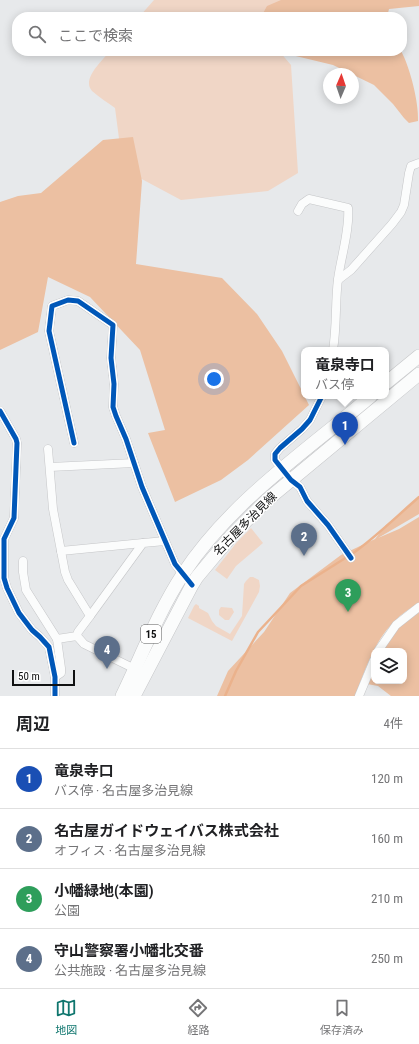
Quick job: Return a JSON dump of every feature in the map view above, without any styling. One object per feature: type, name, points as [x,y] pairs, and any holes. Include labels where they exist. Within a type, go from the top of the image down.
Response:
[{"type":"main road","points":[[389,381],[419,356]]},
{"type":"main road","name":"名古屋多治見線","points":[[389,399],[419,374]]},
{"type":"main road","name":"名古屋多治見線","points":[[122,696],[171,593],[186,574],[215,531],[252,494],[367,399]]},
{"type":"main road","name":"名古屋多治見線","points":[[134,696],[160,643],[186,574],[232,535],[250,516],[291,480],[389,399]]},
{"type":"street","points":[[338,280],[351,270],[401,212],[404,205],[411,166],[419,163]]},
{"type":"street","points":[[298,211],[302,204],[309,199],[348,208],[348,221],[338,280],[334,347]]},
{"type":"street","points":[[74,443],[50,331],[52,306],[68,300],[78,301],[113,325],[111,358],[114,384],[113,406],[142,487],[165,541],[186,574]]},
{"type":"street","points":[[320,399],[310,420],[275,454],[274,460],[291,480],[300,487],[306,501],[328,525],[351,558]]},
{"type":"street","points":[[0,411],[17,443],[14,518],[4,539],[5,583],[19,613],[48,647],[55,677],[55,696]]},
{"type":"street","points":[[48,449],[53,509],[60,551],[68,580],[90,616]]},
{"type":"street","points":[[50,467],[134,462]]},
{"type":"street","points":[[60,551],[165,541]]},
{"type":"street","points":[[77,636],[78,632],[143,544]]},
{"type":"street","points":[[23,561],[26,590],[57,639],[61,673],[55,677]]},
{"type":"street","points":[[380,648],[396,625],[419,607]]},
{"type":"street","points":[[57,639],[77,636]]},
{"type":"street","points":[[77,636],[84,644],[135,669]]},
{"type":"street","points":[[359,696],[371,667]]},
{"type":"shaded area","points":[[154,0],[295,0],[283,4],[269,12],[143,12]]},
{"type":"shaded area","points":[[281,0],[419,0],[419,6],[389,9],[388,12],[264,12],[267,6]]},
{"type":"shaded area","points":[[105,56],[283,56],[291,65],[298,173],[268,191],[181,200],[123,169],[115,108],[92,91],[89,86],[91,75]]},
{"type":"shaded area","points":[[296,56],[403,56],[408,66],[413,85],[417,105],[418,121],[409,123],[374,85],[359,78],[359,68],[339,68],[333,65]]},
{"type":"shaded area","points":[[133,137],[142,181],[136,264],[222,278],[257,314],[282,351],[301,389],[301,399],[306,399],[309,405],[248,460],[221,480],[175,502],[148,433],[165,430],[140,350],[90,297],[48,277],[38,332],[0,350],[0,202],[18,196],[41,193],[103,140]]},
{"type":"shaded area","points":[[419,498],[419,514],[378,538],[399,529],[419,517],[419,603],[400,616],[387,630],[376,648],[371,648],[371,657],[355,696],[217,696],[228,671],[264,632],[290,593],[341,555],[375,539],[386,525]]},
{"type":"shaded area","points":[[251,528],[263,543],[236,566],[227,579],[215,570],[237,542]]},
{"type":"shaded area","points":[[250,577],[259,580],[259,592],[232,641],[188,618],[196,604],[199,608],[208,613],[216,626],[230,634],[242,616],[244,584]]},
{"type":"shaded area","points":[[221,607],[232,608],[234,612],[229,620],[225,620],[219,615],[219,610]]},
{"type":"shaded area","points":[[419,611],[419,696],[391,696],[378,686],[367,684],[371,675],[371,684],[407,684],[407,648],[384,648],[398,628]]},
{"type":"waterway","points":[[352,554],[378,534],[419,497]]},
{"type":"waterway","points":[[225,696],[236,671],[258,632],[301,586],[347,557]]},
{"type":"cycle path","points":[[74,443],[49,331],[52,306],[68,300],[78,301],[113,325],[111,358],[114,384],[113,407],[126,439],[142,487],[175,564],[192,585]]},
{"type":"cycle path","points":[[320,399],[310,420],[280,448],[275,454],[275,460],[291,480],[300,487],[307,501],[328,525],[351,558]]},
{"type":"cycle path","points":[[0,411],[17,443],[14,518],[4,539],[4,578],[19,613],[32,630],[49,647],[55,677],[55,696]]},
{"type":"place","name":"竜泉寺口","points":[[345,445]]},
{"type":"place","name":"名古屋ガイドウェイバス株式会社","points":[[304,556]]},
{"type":"place","name":"小幡緑地(本園)","points":[[348,612]]},
{"type":"place","name":"守山警察署小幡北交番","points":[[107,669]]}]
